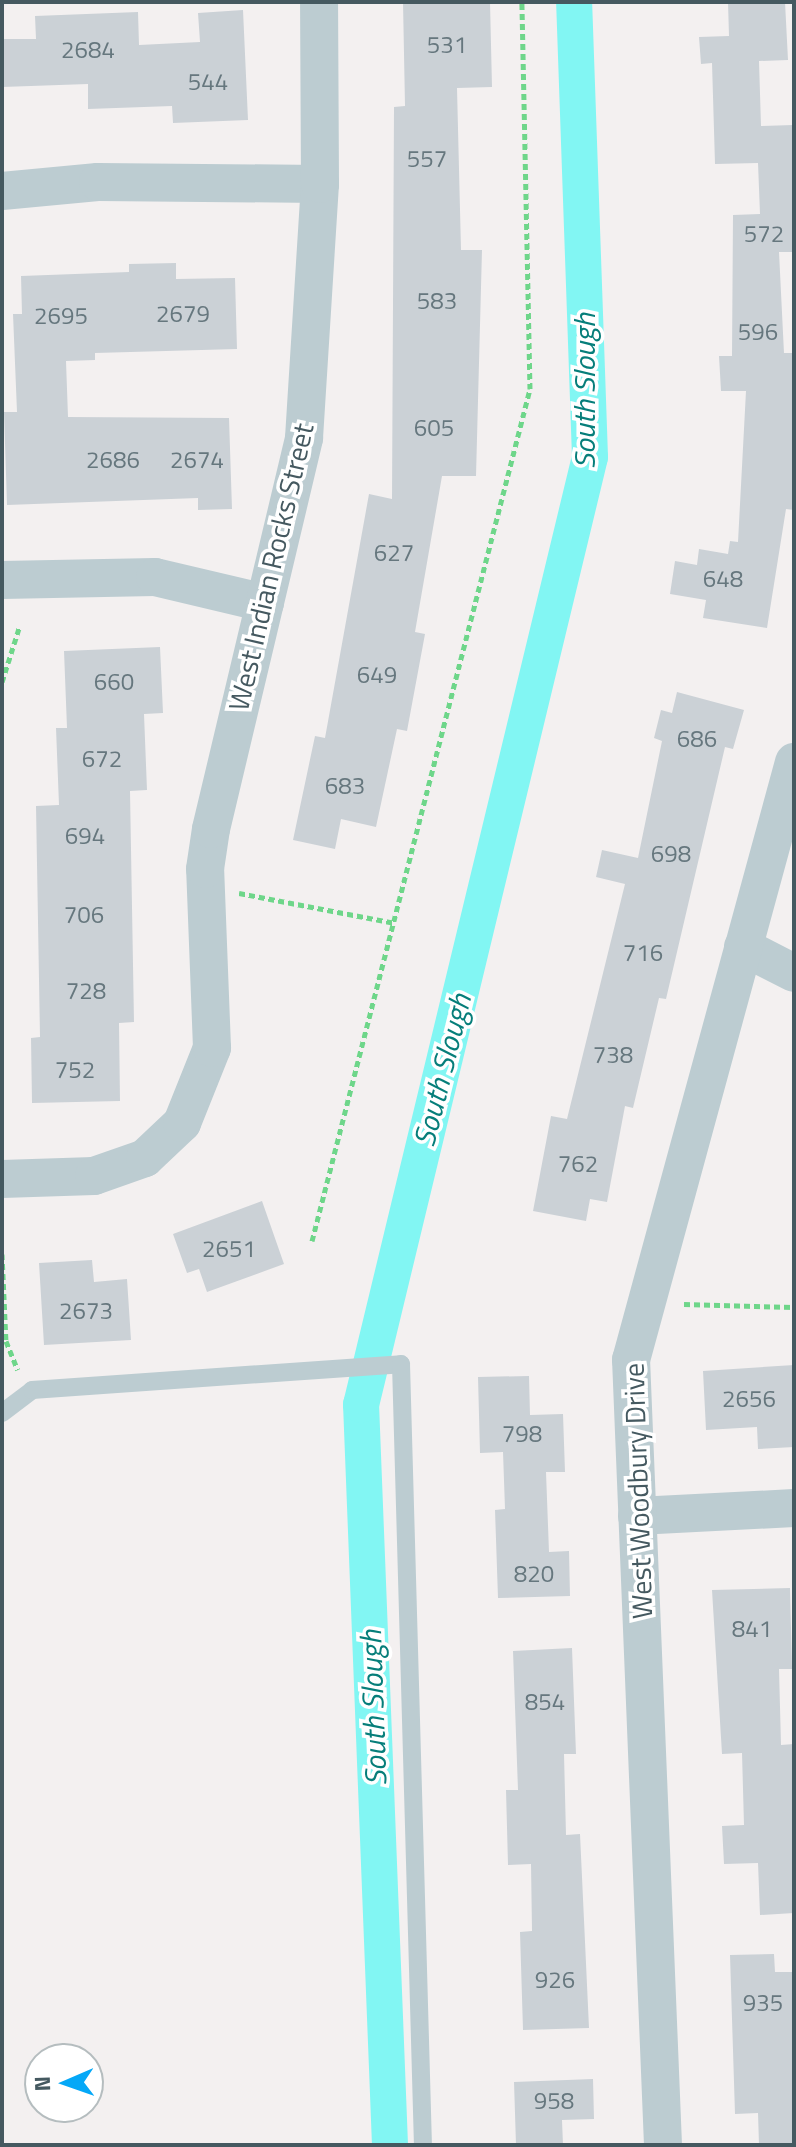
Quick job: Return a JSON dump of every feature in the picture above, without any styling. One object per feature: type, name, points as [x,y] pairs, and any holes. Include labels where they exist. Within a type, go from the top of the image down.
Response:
[{"type":"street","name":"West Indian Rocks Street","points":[[2,1179],[94,1176],[145,1158],[182,1123],[212,1048],[206,890],[211,829],[304,438],[320,184],[319,2]]},
{"type":"street","points":[[2,191],[98,182],[320,184]]},
{"type":"street","points":[[2,580],[155,577],[265,603]]},
{"type":"street","name":"West Woodbury Drive","points":[[663,2145],[631,1360],[794,762]]},
{"type":"street","points":[[743,947],[794,973]]},
{"type":"street","points":[[637,1516],[794,1508]]},
{"type":"lane","points":[[2,1413],[32,1390],[401,1364],[423,2145]]},
{"type":"path","points":[[312,1241],[530,389],[522,2]]},
{"type":"path","points":[[2,682],[19,628]]},
{"type":"path","points":[[206,890],[395,923]]},
{"type":"path","points":[[2,1254],[6,1341],[18,1370]]},
{"type":"path","points":[[648,1293],[701,1309],[794,1307]]},
{"type":"building","points":[[403,2],[490,2],[492,87],[457,88],[461,250],[482,250],[476,476],[442,476],[415,632],[425,634],[407,731],[397,729],[376,827],[341,819],[335,849],[293,840],[315,736],[325,738],[369,494],[392,499],[394,107],[405,106]]},
{"type":"building","points":[[728,2],[785,2],[788,60],[759,61],[761,126],[793,125],[794,252],[779,252],[784,353],[794,353],[794,510],[786,509],[767,628],[703,618],[706,600],[670,594],[675,561],[697,565],[699,549],[728,554],[730,541],[738,542],[746,391],[721,391],[719,356],[732,356],[733,215],[760,214],[758,163],[715,164],[712,63],[701,64],[699,37],[729,36]]},
{"type":"building","points":[[243,10],[248,120],[173,123],[172,106],[88,109],[88,84],[2,87],[2,39],[36,39],[35,16],[138,12],[139,45],[200,42],[198,13]]},
{"type":"building","points":[[176,263],[176,279],[235,278],[237,349],[95,353],[95,360],[66,361],[68,417],[229,418],[232,509],[198,510],[198,498],[7,505],[4,412],[17,412],[13,314],[22,314],[21,276],[129,272],[129,264]]},
{"type":"building","points":[[160,647],[163,713],[144,714],[147,790],[130,791],[134,1022],[119,1023],[120,1101],[32,1103],[31,1038],[40,1037],[36,806],[59,805],[56,728],[67,728],[64,651]]},
{"type":"building","points":[[677,692],[744,710],[733,749],[725,747],[666,999],[659,998],[633,1108],[625,1106],[607,1202],[590,1199],[586,1221],[533,1211],[551,1116],[567,1119],[625,884],[596,877],[602,850],[638,858],[662,741],[654,738],[661,710],[672,713]]},
{"type":"building","points":[[262,1201],[284,1264],[207,1292],[199,1269],[187,1273],[173,1234]]},
{"type":"building","points":[[92,1260],[94,1282],[127,1279],[131,1340],[44,1345],[39,1263]]},
{"type":"building","points":[[794,1365],[794,1447],[758,1449],[757,1427],[706,1430],[703,1371]]},
{"type":"building","points":[[529,1376],[530,1415],[563,1414],[565,1472],[546,1472],[549,1552],[569,1551],[570,1596],[498,1598],[495,1510],[505,1509],[503,1452],[480,1453],[478,1377]]},
{"type":"building","points":[[790,1588],[792,1669],[779,1669],[781,1745],[794,1744],[794,1913],[760,1915],[758,1863],[724,1864],[722,1826],[744,1825],[742,1753],[722,1754],[712,1590]]},
{"type":"building","points":[[572,1648],[576,1754],[564,1754],[566,1835],[580,1834],[589,2028],[523,2030],[520,1932],[532,1931],[531,1864],[508,1865],[506,1790],[518,1790],[513,1651]]},
{"type":"building","points":[[774,1954],[775,1972],[794,1972],[794,2145],[759,2145],[758,2113],[735,2114],[730,1955]]},
{"type":"building","points":[[593,2079],[594,2119],[562,2120],[563,2145],[516,2145],[514,2082]]},
{"type":"waterway","name":"South Slough","points":[[390,2145],[361,1405],[590,457],[574,2]]}]
